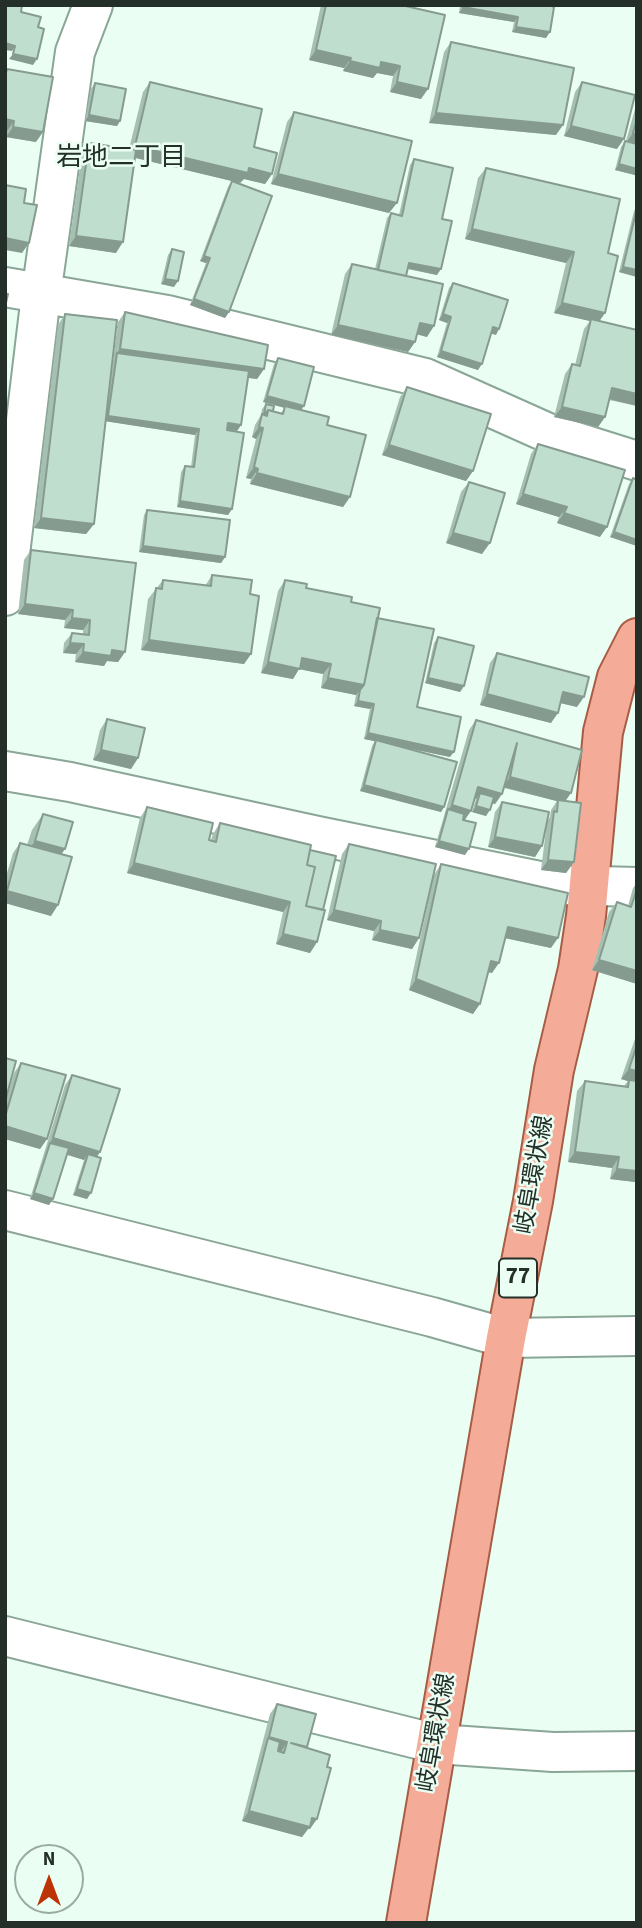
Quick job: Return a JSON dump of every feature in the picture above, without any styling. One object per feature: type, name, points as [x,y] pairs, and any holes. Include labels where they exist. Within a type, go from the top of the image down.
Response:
[{"type":"main road","name":"岐阜環状線","points":[[406,1923],[554,1070],[578,969],[589,886],[603,732],[617,677],[637,638]]},
{"type":"street","points":[[5,596],[23,291],[75,52],[90,6]]},
{"type":"street","points":[[23,291],[167,315],[425,378],[548,433],[637,461]]},
{"type":"street","points":[[5,771],[70,782],[560,886],[637,887]]},
{"type":"street","points":[[5,1210],[506,1338],[637,1336]]},
{"type":"street","points":[[5,1636],[437,1744],[553,1752],[637,1751]]},
{"type":"building","points":[[5,5],[22,5],[21,12],[41,17],[38,27],[44,29],[37,59],[13,54],[15,46],[5,43]]},
{"type":"building","points":[[326,5],[401,5],[445,15],[428,89],[397,82],[400,66],[381,62],[380,68],[316,50]]},
{"type":"building","points":[[463,5],[550,5],[554,7],[550,32],[516,27],[518,17]]},
{"type":"building","points":[[451,42],[574,68],[563,125],[436,113]]},
{"type":"building","points":[[7,69],[53,77],[43,132],[13,127],[14,121],[5,119]]},
{"type":"building","points":[[150,82],[262,109],[254,147],[277,153],[272,174],[249,168],[248,173],[135,146]]},
{"type":"building","points":[[582,82],[635,95],[624,139],[571,126]]},
{"type":"building","points":[[95,83],[126,89],[120,121],[89,115]]},
{"type":"building","points":[[294,112],[412,141],[397,203],[278,174]]},
{"type":"building","points":[[625,141],[637,144],[637,169],[619,164]]},
{"type":"building","points":[[89,143],[136,150],[123,242],[76,236]]},
{"type":"building","points":[[414,159],[453,168],[442,219],[452,221],[441,269],[409,263],[406,276],[378,270],[391,213],[402,216]]},
{"type":"building","points":[[486,168],[620,199],[608,253],[618,256],[605,313],[562,303],[574,252],[472,229]]},
{"type":"building","points":[[232,181],[272,196],[229,312],[194,299],[210,258],[204,256]]},
{"type":"building","points":[[5,185],[26,189],[24,203],[37,205],[29,243],[5,238]]},
{"type":"building","points":[[637,208],[637,270],[623,267]]},
{"type":"building","points":[[172,249],[184,252],[178,281],[165,279]]},
{"type":"building","points":[[352,264],[443,284],[434,326],[420,323],[415,342],[338,325]]},
{"type":"building","points":[[453,283],[508,300],[499,329],[493,327],[482,364],[441,351],[451,317],[443,314]]},
{"type":"building","points":[[125,312],[268,345],[264,369],[120,349]]},
{"type":"building","points":[[65,314],[117,320],[94,524],[41,518]]},
{"type":"building","points":[[591,319],[637,330],[637,394],[612,388],[605,417],[562,407],[572,364],[580,366]]},
{"type":"building","points":[[117,353],[249,371],[241,425],[228,423],[227,430],[244,433],[232,509],[180,501],[185,466],[194,467],[199,429],[108,416]]},
{"type":"building","points":[[278,358],[314,367],[304,406],[267,396]]},
{"type":"building","points":[[407,387],[491,414],[473,471],[389,445]]},
{"type":"building","points":[[266,404],[274,406],[273,411],[268,410],[264,414]]},
{"type":"building","points":[[285,406],[329,417],[327,425],[366,435],[350,497],[257,473],[258,469],[254,467],[263,428],[259,427],[262,414],[267,416],[268,410],[283,414]]},
{"type":"building","points":[[538,444],[625,470],[607,527],[564,513],[567,507],[523,494]]},
{"type":"building","points":[[633,478],[637,480],[637,540],[614,532]]},
{"type":"building","points":[[469,482],[505,493],[490,543],[453,533]]},
{"type":"building","points":[[147,510],[230,520],[225,557],[143,546]]},
{"type":"building","points":[[31,550],[136,563],[125,652],[112,650],[111,656],[83,652],[84,644],[70,643],[72,633],[89,635],[90,620],[72,618],[73,610],[25,604]]},
{"type":"building","points":[[212,575],[252,580],[250,594],[259,596],[251,654],[149,640],[156,588],[162,589],[163,580],[211,586]]},
{"type":"building","points":[[285,580],[307,584],[306,588],[352,597],[351,602],[380,608],[364,685],[328,678],[331,664],[302,658],[300,669],[268,662]]},
{"type":"building","points":[[377,618],[434,629],[417,707],[461,717],[454,752],[368,733],[374,704],[358,701],[364,685]]},
{"type":"building","points":[[438,637],[474,646],[464,686],[428,678]]},
{"type":"building","points":[[497,653],[589,677],[584,697],[563,692],[558,713],[487,694]]},
{"type":"building","points":[[107,719],[145,728],[138,758],[101,750]]},
{"type":"building","points":[[476,720],[582,750],[571,793],[510,777],[517,743],[502,794],[478,787],[471,811],[452,805]]},
{"type":"building","points":[[376,740],[457,762],[444,807],[364,785]]},
{"type":"building","points":[[480,793],[494,797],[490,810],[476,806]]},
{"type":"building","points":[[558,800],[581,803],[574,862],[548,860],[554,811],[557,812]]},
{"type":"building","points":[[502,802],[549,812],[542,846],[495,837]]},
{"type":"building","points":[[147,807],[213,823],[209,840],[216,842],[220,823],[311,845],[307,865],[315,867],[306,906],[325,910],[317,942],[283,934],[290,902],[134,863]]},
{"type":"building","points":[[448,809],[464,814],[463,820],[476,823],[469,849],[439,841]]},
{"type":"building","points":[[43,814],[73,822],[65,849],[35,841]]},
{"type":"building","points":[[20,843],[72,857],[58,905],[7,891]]},
{"type":"building","points":[[349,844],[436,864],[419,938],[380,930],[381,921],[334,910]]},
{"type":"building","points":[[310,850],[336,856],[323,910],[306,906],[315,867],[307,865]]},
{"type":"building","points":[[441,864],[568,893],[558,938],[508,927],[499,963],[491,961],[480,1004],[416,979]]},
{"type":"building","points":[[637,889],[637,971],[599,960],[617,902],[631,907]]},
{"type":"building","points":[[637,1045],[637,1071],[629,1069]]},
{"type":"building","points":[[5,1058],[16,1061],[5,1102]]},
{"type":"building","points":[[21,1063],[66,1075],[47,1139],[5,1126],[5,1117]]},
{"type":"building","points":[[72,1075],[120,1089],[100,1152],[53,1138]]},
{"type":"building","points":[[629,1080],[637,1081],[637,1171],[617,1169],[619,1157],[575,1152],[585,1081],[628,1087]]},
{"type":"building","points":[[50,1143],[69,1148],[53,1199],[34,1193]]},
{"type":"building","points":[[88,1154],[101,1158],[91,1193],[77,1189]]},
{"type":"building","points":[[277,1704],[316,1714],[307,1747],[291,1743],[330,1755],[327,1767],[331,1768],[317,1819],[312,1818],[310,1827],[249,1811],[268,1738],[280,1742],[278,1751],[284,1753],[287,1742],[269,1737]]},
{"type":"district","name":"岩地二丁目","points":[[121,159]]}]
